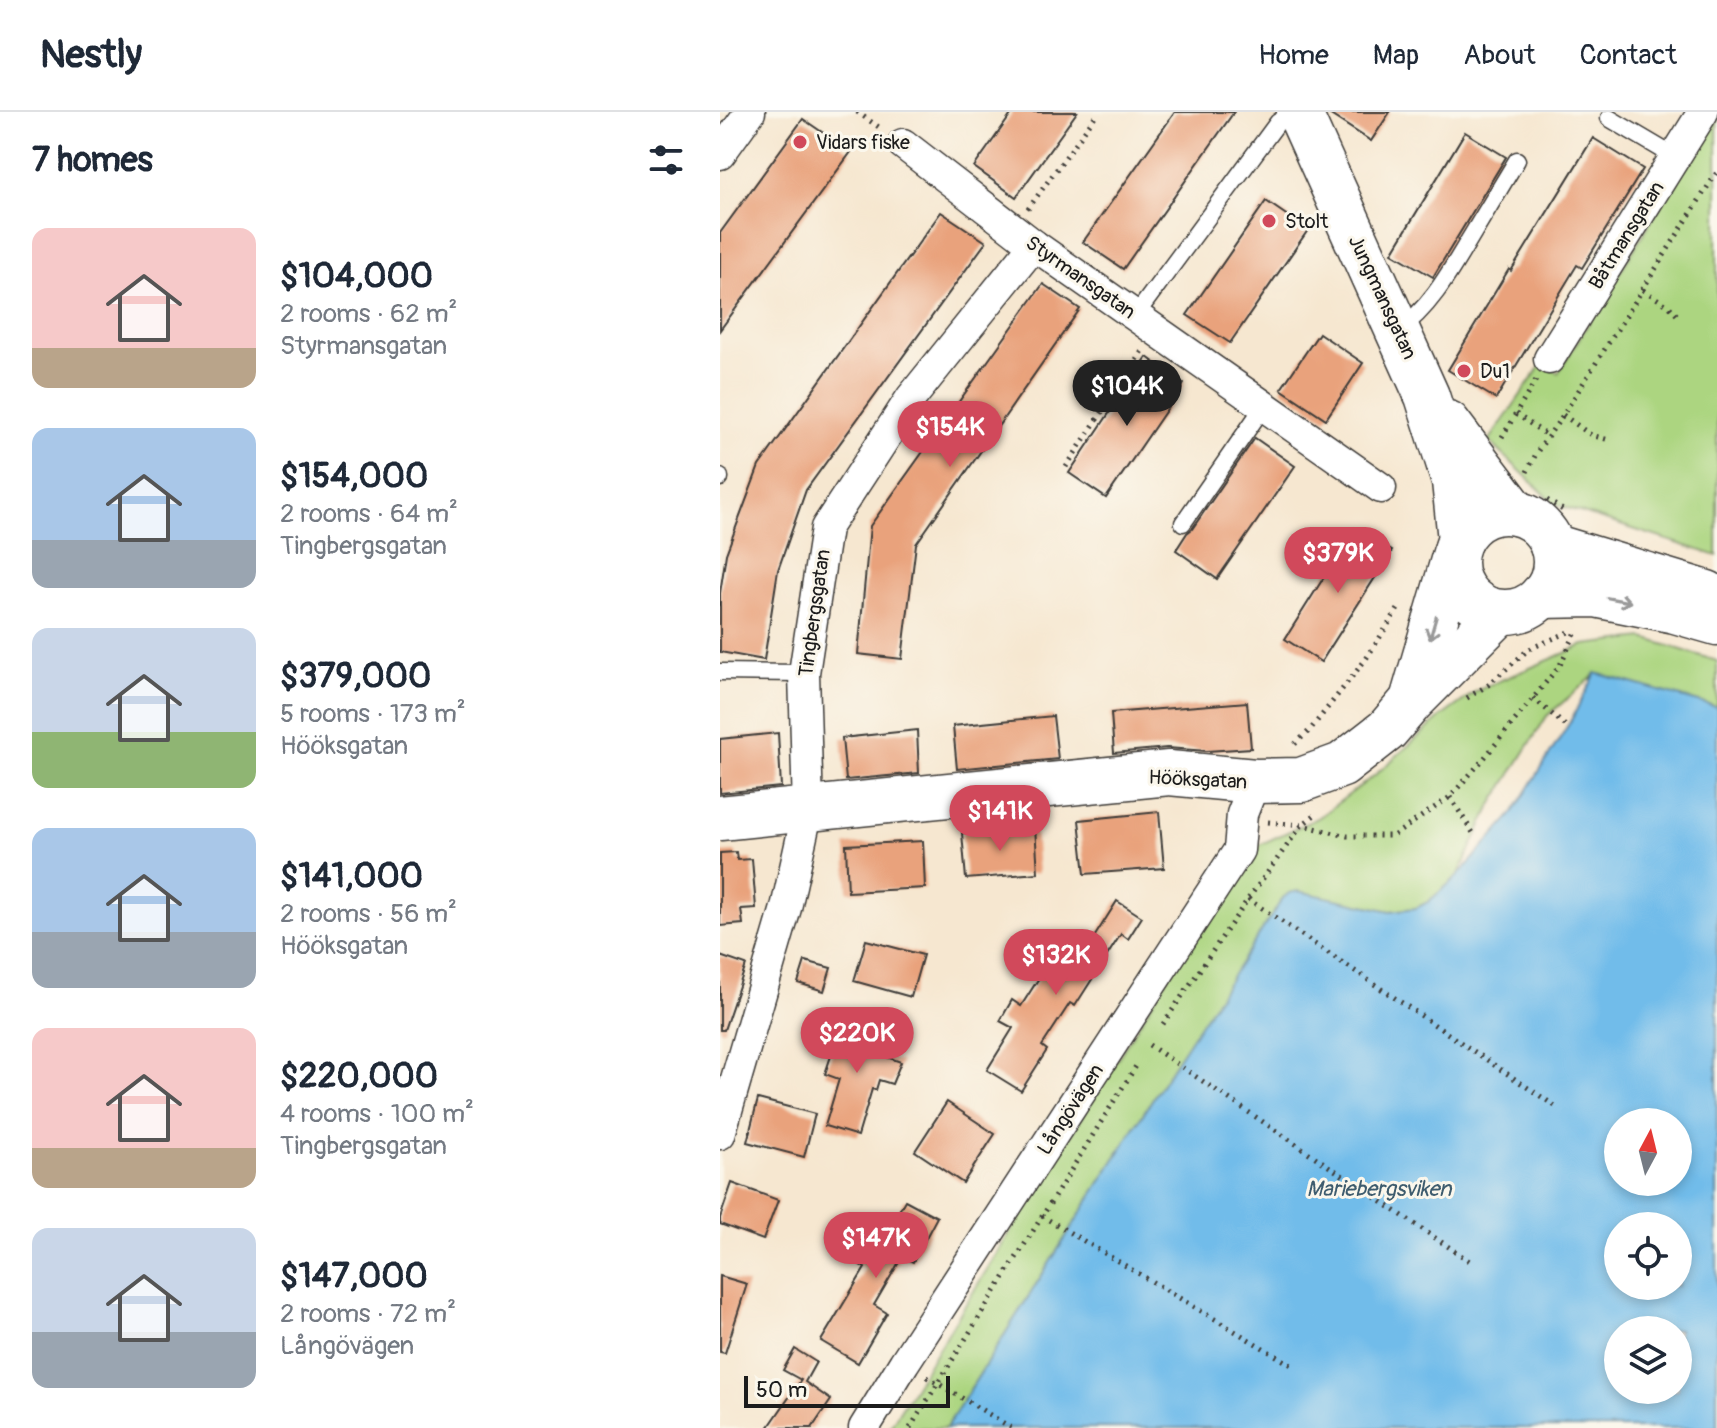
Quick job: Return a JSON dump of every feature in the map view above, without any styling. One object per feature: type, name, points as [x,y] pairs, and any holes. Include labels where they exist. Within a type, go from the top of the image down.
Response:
[{"type":"street","points":[[720,154],[750,112]]},
{"type":"street","name":"Jungmansgatan","points":[[1297,112],[1427,396],[1454,481],[1457,547]]},
{"type":"street","name":"Båtmansgatan","points":[[1549,359],[1703,112]]},
{"type":"street","name":"Styrmansgatan","points":[[903,144],[1024,237],[1381,488]]},
{"type":"street","name":"Tingbergsgatan","points":[[720,1134],[786,908],[808,809],[804,673],[826,528],[911,398],[1024,237]]},
{"type":"street","name":"Jungmansgatan","points":[[1427,396],[1518,498]]},
{"type":"street","points":[[1518,498],[1552,546],[1554,573],[1549,585],[1541,596],[1520,609],[1500,613],[1480,605],[1459,582],[1455,568],[1457,547],[1467,529],[1489,514],[1502,512],[1518,498]]},
{"type":"street","points":[[1552,546],[1717,596]]},
{"type":"street","name":"Hööksgatan","points":[[1411,702],[1457,547]]},
{"type":"street","points":[[1541,596],[1595,595],[1717,623]]},
{"type":"street","name":"Hööksgatan","points":[[720,818],[1169,773],[1255,781],[1301,780],[1342,765],[1387,730],[1500,613]]},
{"type":"street","name":"Långövägen","points":[[864,1428],[1239,850],[1242,814],[1255,781]]},
{"type":"lane","points":[[1146,323],[1278,122],[1297,112]]},
{"type":"lane","points":[[1609,118],[1675,157]]},
{"type":"lane","points":[[1398,330],[1413,320],[1434,294],[1517,160]]},
{"type":"lane","points":[[1183,523],[1264,406]]},
{"type":"lane","points":[[720,672],[804,673]]},
{"type":"path","points":[[1024,237],[1098,112]]},
{"type":"path","points":[[1518,498],[1548,436],[1717,172]]},
{"type":"path","points":[[1643,290],[1669,306],[1677,315]]},
{"type":"path","points":[[1066,467],[1146,323]]},
{"type":"path","points":[[1496,446],[1549,359]]},
{"type":"path","points":[[1516,414],[1548,436]]},
{"type":"path","points":[[1563,415],[1591,435],[1609,440]]},
{"type":"path","points":[[1255,781],[1310,730],[1366,659],[1398,610]]},
{"type":"path","points":[[1302,825],[1347,836],[1393,836],[1450,797],[1560,665],[1577,629],[1529,649],[1488,685],[1463,700]]},
{"type":"path","points":[[1533,698],[1568,728]]},
{"type":"path","points":[[1450,797],[1475,836]]},
{"type":"path","points":[[1323,808],[1302,825],[1149,1045],[1474,1264]]},
{"type":"path","points":[[1248,899],[1555,1106]]},
{"type":"path","points":[[910,1428],[1140,1058]]},
{"type":"path","points":[[1042,1216],[1295,1367]]},
{"type":"path","points":[[938,1384],[1012,1428]]},
{"type":"green space","points":[[1717,114],[1717,556],[1555,504],[1489,441],[1542,364],[1558,373]]},
{"type":"green space","points":[[1644,638],[1717,661],[1717,707],[1596,674],[1547,716],[1490,808],[1458,876],[1428,902],[1416,908],[1391,911],[1298,891],[1175,1063],[946,1428],[889,1428],[1246,851],[1318,818],[1478,690],[1584,645]]},
{"type":"water","name":"Mariebergsviken","points":[[1596,673],[1717,707],[1717,1428],[946,1428],[1175,1063],[1283,898],[1298,891],[1391,911],[1416,908],[1428,902],[1458,876],[1512,815],[1570,722]]},
{"type":"building","points":[[1013,112],[1077,112],[1016,197],[974,167]]},
{"type":"building","points":[[1175,112],[1234,112],[1123,269],[1083,242]]},
{"type":"building","points":[[1326,112],[1390,112],[1371,141]]},
{"type":"building","points":[[803,119],[851,152],[720,330],[720,233]]},
{"type":"building","points":[[1465,132],[1506,157],[1433,277],[1392,253]]},
{"type":"building","points":[[1593,138],[1643,169],[1582,268],[1577,265],[1496,399],[1448,370]]},
{"type":"building","points":[[1266,201],[1308,230],[1230,343],[1187,315]]},
{"type":"building","points":[[941,212],[986,242],[806,490],[778,570],[764,660],[720,652],[720,593],[726,554],[759,466]]},
{"type":"building","points":[[1043,284],[1080,309],[916,544],[902,659],[858,654],[870,526]]},
{"type":"building","points":[[1319,333],[1363,363],[1326,419],[1281,389]]},
{"type":"building","points":[[1147,357],[1184,384],[1106,498],[1069,473]]},
{"type":"building","points":[[1255,438],[1295,466],[1217,579],[1176,550]]},
{"type":"building","points":[[1355,528],[1392,551],[1321,662],[1285,639]]},
{"type":"building","points":[[1247,702],[1251,748],[1207,751],[1167,748],[1114,753],[1111,713]]},
{"type":"building","points":[[1053,716],[1058,759],[957,769],[953,726]]},
{"type":"building","points":[[917,730],[919,773],[846,780],[842,738]]},
{"type":"building","points":[[778,733],[781,787],[720,793],[720,739]]},
{"type":"building","points":[[1159,812],[1164,868],[1085,874],[1079,820]]},
{"type":"building","points":[[1035,827],[1038,873],[966,879],[962,833]]},
{"type":"building","points":[[923,841],[925,888],[848,892],[846,845]]},
{"type":"building","points":[[736,852],[737,860],[752,859],[756,908],[741,909],[743,924],[720,926],[720,853]]},
{"type":"building","points":[[1117,901],[1142,917],[1128,939],[1121,934],[1075,1006],[1070,1003],[1042,1046],[1047,1050],[1021,1091],[987,1070],[1013,1028],[1000,1021],[1012,1000],[1021,1006],[1067,934],[1088,947]]},
{"type":"building","points":[[866,940],[923,955],[911,997],[854,981]]},
{"type":"building","points":[[720,956],[746,965],[724,1030],[720,1030]]},
{"type":"building","points":[[805,961],[831,968],[824,991],[798,983]]},
{"type":"building","points":[[842,1023],[892,1039],[887,1057],[901,1062],[892,1084],[879,1080],[876,1090],[872,1089],[858,1136],[825,1126],[839,1079],[825,1074]]},
{"type":"building","points":[[758,1099],[815,1114],[804,1157],[747,1142]]},
{"type":"building","points":[[947,1102],[995,1134],[963,1183],[915,1151]]},
{"type":"building","points":[[732,1183],[778,1200],[763,1240],[720,1224]]},
{"type":"building","points":[[905,1200],[937,1217],[913,1262],[902,1257],[874,1305],[887,1313],[858,1363],[821,1341],[865,1268],[845,1256],[859,1232],[880,1245]]},
{"type":"building","points":[[720,1276],[747,1284],[725,1353],[720,1352]]},
{"type":"building","points":[[795,1349],[816,1362],[805,1382],[831,1400],[812,1428],[768,1428],[801,1380],[783,1370]]},
{"type":"place","name":"Vidars fiske","points":[[800,142]]},
{"type":"place","name":"Stolt","points":[[1269,221]]},
{"type":"place","name":"Du1","points":[[1464,371]]}]
